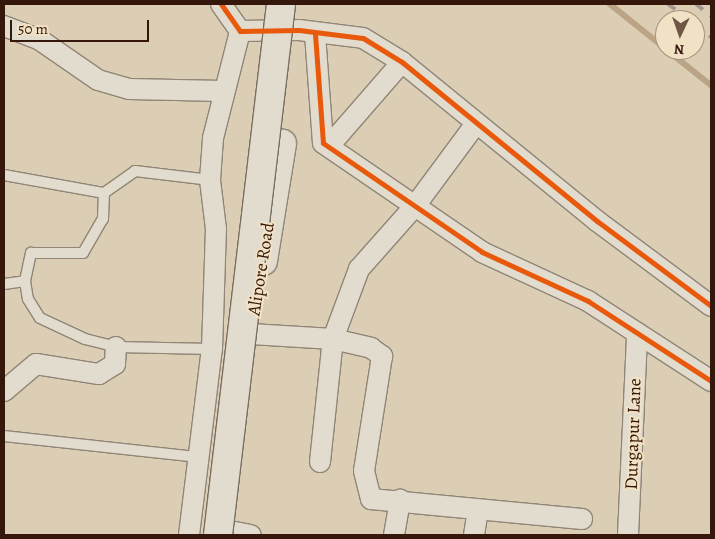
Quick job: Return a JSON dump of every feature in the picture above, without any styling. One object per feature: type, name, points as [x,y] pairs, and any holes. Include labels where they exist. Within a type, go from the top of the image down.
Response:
[{"type":"main road","name":"Alipore Road","points":[[223,534],[281,4]]},
{"type":"main road","name":"Alipore Road","points":[[223,534],[300,4]]},
{"type":"street","points":[[221,4],[240,31]]},
{"type":"street","points":[[4,26],[40,40],[98,80],[129,89],[223,91]]},
{"type":"street","points":[[240,31],[298,30],[315,34],[364,38],[402,62],[475,125],[711,306]]},
{"type":"street","points":[[189,535],[196,457],[212,349],[216,229],[210,180],[223,91],[240,31]]},
{"type":"street","points":[[315,34],[324,143],[482,252],[588,301],[711,382]]},
{"type":"street","points":[[329,146],[402,62]]},
{"type":"street","points":[[320,462],[333,339],[359,269],[415,206],[475,125]]},
{"type":"street","name":"Durgapur Lane","points":[[628,535],[637,333]]},
{"type":"street","points":[[251,334],[333,339],[371,348],[382,356],[364,471],[366,489],[371,499],[400,500],[478,510],[582,519]]},
{"type":"street","points":[[4,391],[36,364],[100,374],[114,364],[116,347]]},
{"type":"street","points":[[394,535],[400,500]]},
{"type":"street","points":[[474,535],[478,510]]},
{"type":"street","points":[[223,534],[251,535]]},
{"type":"lane","points":[[4,175],[104,193],[135,171],[210,180]]},
{"type":"lane","points":[[104,193],[103,219],[83,253],[31,253],[25,281],[28,299],[40,318],[116,347],[212,349]]},
{"type":"lane","points":[[4,284],[25,281]]},
{"type":"lane","points":[[4,436],[196,457]]},
{"type":"waterway","points":[[610,4],[655,40]]},
{"type":"waterway","points":[[680,60],[711,85]]},
{"type":"railway","points":[[668,4],[676,10]]},
{"type":"railway","points":[[696,4],[711,16]]},
{"type":"railway","points":[[705,32],[711,37]]},
{"type":"cycle path","points":[[221,4],[240,31],[299,30],[363,38],[402,62],[597,221],[711,306]]},
{"type":"cycle path","points":[[315,34],[323,143],[482,252],[588,301],[711,381]]}]
